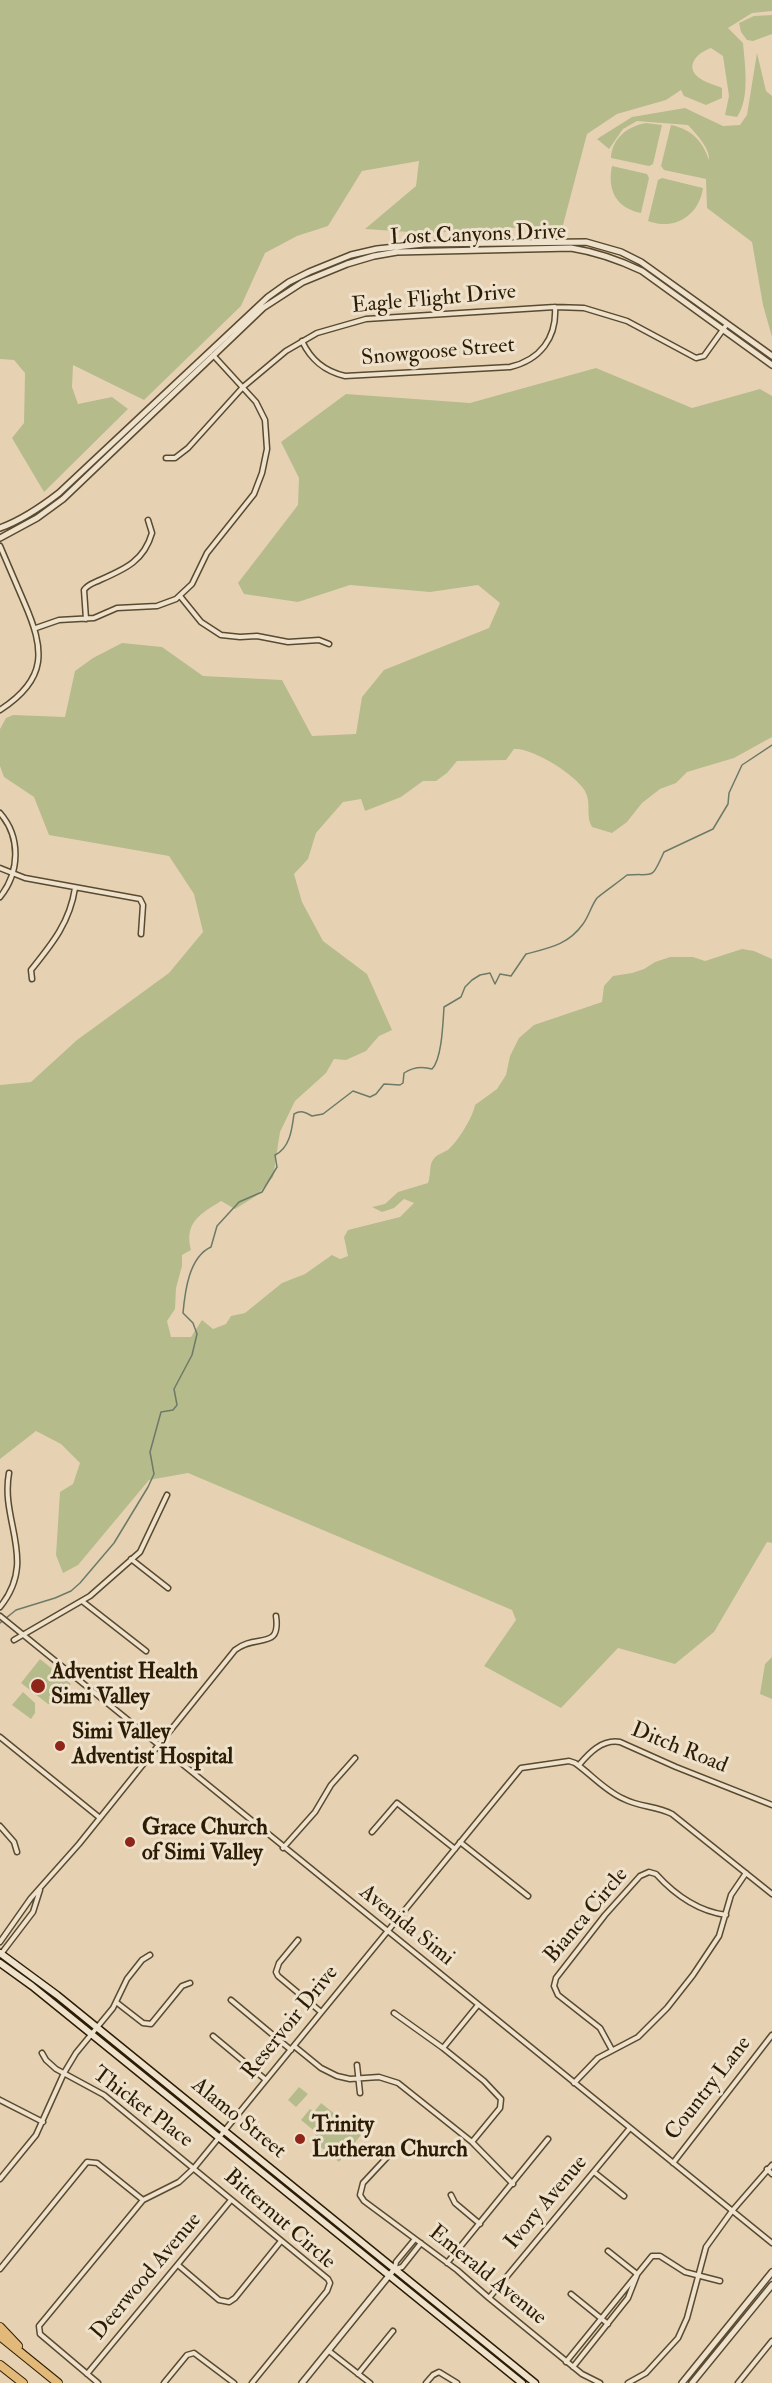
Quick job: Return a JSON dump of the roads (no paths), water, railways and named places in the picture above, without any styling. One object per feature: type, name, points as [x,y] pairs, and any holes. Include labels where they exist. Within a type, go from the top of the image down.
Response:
[{"type":"highway","points":[[0,2327],[40,2369]]},
{"type":"highway","points":[[0,2336],[57,2383]]},
{"type":"highway","points":[[0,2365],[22,2383]]},
{"type":"main road","name":"Alamo Street","points":[[0,1954],[97,2028],[535,2383]]},
{"type":"main road","name":"Alamo Street","points":[[0,1963],[522,2383]]},
{"type":"street","name":"Lost Canyons Drive","points":[[0,538],[37,518],[63,499],[268,297],[289,282],[351,255],[424,244],[586,242],[621,252],[641,262],[772,356]]},
{"type":"street","name":"Lost Canyons Drive","points":[[0,528],[42,506],[59,493],[263,308],[303,282],[374,256],[422,250],[571,248],[587,251],[620,261],[642,271],[772,365]]},
{"type":"street","name":"Eagle Flight Drive","points":[[166,458],[175,458],[188,448],[243,387],[271,362],[302,341],[333,327],[366,319],[555,307],[584,308],[613,315],[696,358],[704,356],[727,324]]},
{"type":"street","name":"Snowgoose Street","points":[[302,341],[306,350],[318,364],[335,374],[345,376],[510,367],[530,360],[545,346],[554,328],[555,307]]},
{"type":"street","points":[[36,628],[59,620],[86,619],[127,606],[157,606],[180,596],[192,584],[212,546],[254,494],[262,473],[267,449],[267,430],[261,411],[212,353]]},
{"type":"street","points":[[86,619],[84,590],[89,585],[128,567],[141,556],[152,533],[148,520]]},
{"type":"street","points":[[0,546],[36,628],[39,655],[34,675],[22,693],[0,710]]},
{"type":"street","points":[[180,596],[201,622],[221,635],[264,637],[288,642],[319,640],[329,644]]},
{"type":"street","points":[[0,813],[9,826],[15,845],[12,874],[0,897]]},
{"type":"street","points":[[0,868],[12,874],[75,888],[136,897],[142,902],[141,934]]},
{"type":"street","points":[[32,979],[31,970],[65,924],[75,888]]},
{"type":"street","points":[[2,1496],[9,1473]]},
{"type":"street","points":[[14,1640],[20,1634],[82,1601],[140,1552],[167,1495]]},
{"type":"street","points":[[0,1608],[11,1591],[14,1577],[14,1549],[5,1521]]},
{"type":"street","points":[[131,1559],[168,1588]]},
{"type":"street","points":[[82,1601],[146,1651]]},
{"type":"street","name":"Avenida Simi","points":[[0,1616],[8,1625],[772,2243]]},
{"type":"street","points":[[0,1942],[31,1898],[100,1818],[235,1650],[251,1642],[274,1636],[278,1630],[276,1616]]},
{"type":"street","points":[[0,1737],[100,1818]]},
{"type":"street","name":"Ditch Road","points":[[579,1765],[586,1756],[602,1745],[613,1741],[620,1742],[772,1805]]},
{"type":"street","points":[[283,1848],[315,1812],[331,1785],[355,1758]]},
{"type":"street","name":"Reservoir Drive","points":[[87,2374],[38,2331],[39,2326],[143,2200],[179,2182],[194,2168],[521,1768],[569,1761],[579,1765]]},
{"type":"street","points":[[579,1765],[620,1797],[672,1814],[772,1894]]},
{"type":"street","points":[[372,1832],[397,1803],[455,1849]]},
{"type":"street","points":[[0,1826],[14,1842],[17,1852]]},
{"type":"street","points":[[460,1842],[528,1896]]},
{"type":"street","name":"Bianca Circle","points":[[612,2050],[600,2028],[558,1995],[554,1986],[556,1978],[605,1915],[640,1876],[649,1872],[656,1874],[697,1908],[726,1915]]},
{"type":"street","points":[[574,2083],[593,2062],[638,2037],[667,2008],[712,1949],[723,1929],[731,1895],[746,1874]]},
{"type":"street","points":[[0,1954],[33,1912],[41,1889]]},
{"type":"street","points":[[298,1940],[279,1963],[276,1972],[321,2012]]},
{"type":"street","points":[[0,2179],[36,2135],[64,2073],[116,2002],[127,1979],[142,1960],[150,1955]]},
{"type":"street","points":[[116,2002],[146,2024],[154,2022],[182,1986],[190,1983]]},
{"type":"street","points":[[231,2000],[292,2048],[329,2073],[344,2078],[379,2077],[398,2083],[472,2142],[513,2184]]},
{"type":"street","points":[[443,2048],[478,2005]]},
{"type":"street","points":[[394,2013],[443,2048],[501,2098],[500,2108],[472,2142]]},
{"type":"street","name":"Country Lane","points":[[672,2163],[772,2035]]},
{"type":"street","points":[[213,2036],[266,2080]]},
{"type":"street","name":"Thicket Place","points":[[42,2053],[50,2064],[105,2095],[194,2168]]},
{"type":"street","points":[[357,2064],[360,2093]]},
{"type":"street","points":[[0,2100],[43,2122]]},
{"type":"street","name":"Ivory Avenue","points":[[489,2298],[630,2128]]},
{"type":"street","points":[[447,2263],[548,2139]]},
{"type":"street","name":"Emerald Avenue","points":[[391,2153],[360,2188],[360,2195],[364,2201],[447,2263],[566,2362],[600,2383]]},
{"type":"street","points":[[0,2269],[87,2162],[97,2163],[143,2200]]},
{"type":"street","points":[[627,2383],[646,2373],[678,2338],[687,2318],[706,2247],[732,2211],[772,2164]]},
{"type":"street","name":"Bitternut Circle","points":[[194,2168],[325,2276],[330,2283],[329,2288],[252,2383]]},
{"type":"street","points":[[767,2169],[772,2174]]},
{"type":"street","points":[[594,2172],[624,2196]]},
{"type":"street","points":[[452,2195],[455,2203],[480,2224]]},
{"type":"street","name":"Deerwood Avenue","points":[[87,2374],[231,2200]]},
{"type":"street","points":[[395,2269],[396,2262],[415,2239]]},
{"type":"street","points":[[178,2265],[219,2300],[229,2301],[235,2298],[281,2241]]},
{"type":"street","points":[[302,2383],[389,2275],[402,2266],[421,2243]]},
{"type":"street","points":[[608,2251],[637,2274]]},
{"type":"street","points":[[566,2362],[649,2259],[656,2255],[677,2268],[720,2281]]},
{"type":"street","points":[[682,2383],[772,2272]]},
{"type":"street","points":[[573,2367],[632,2292],[637,2274]]},
{"type":"street","points":[[692,2383],[772,2285]]},
{"type":"street","points":[[572,2294],[608,2324]]},
{"type":"street","points":[[358,2374],[393,2331]]},
{"type":"street","points":[[738,2383],[772,2341]]},
{"type":"street","points":[[329,2351],[370,2383]]},
{"type":"street","points":[[164,2383],[187,2355],[194,2353],[234,2383]]},
{"type":"street","points":[[426,2383],[433,2374],[439,2372],[457,2383]]},
{"type":"street","points":[[87,2374],[98,2383]]},
{"type":"waterway","points":[[0,1623],[16,1610],[55,1598],[71,1591],[80,1583],[114,1543],[148,1487],[154,1474],[150,1452],[161,1412],[173,1410],[177,1405],[174,1389],[192,1355],[197,1334],[193,1323],[183,1313],[187,1285],[193,1266],[198,1258],[211,1247],[217,1226],[239,1202],[262,1192],[277,1167],[275,1155],[287,1143],[294,1114],[301,1112],[312,1116],[323,1114],[353,1091],[370,1097],[376,1094],[384,1084],[400,1085],[403,1083],[404,1073],[411,1069],[421,1067],[432,1069],[440,1049],[444,1007],[461,997],[465,987],[472,980],[490,973],[495,984],[500,974],[511,976],[526,954],[558,945],[571,937],[585,921],[597,898],[627,875],[651,874],[657,868],[664,852],[713,829],[728,804],[729,793],[742,765],[772,745]]},
{"type":"place","name":"Adventist Health Simi Valley","points":[[38,1686]]},
{"type":"place","name":"Simi Valley Adventist Hospital","points":[[60,1746]]},
{"type":"place","name":"Grace Church of Simi Valley","points":[[130,1842]]},
{"type":"place","name":"Trinity Lutheran Church","points":[[300,2139]]}]
